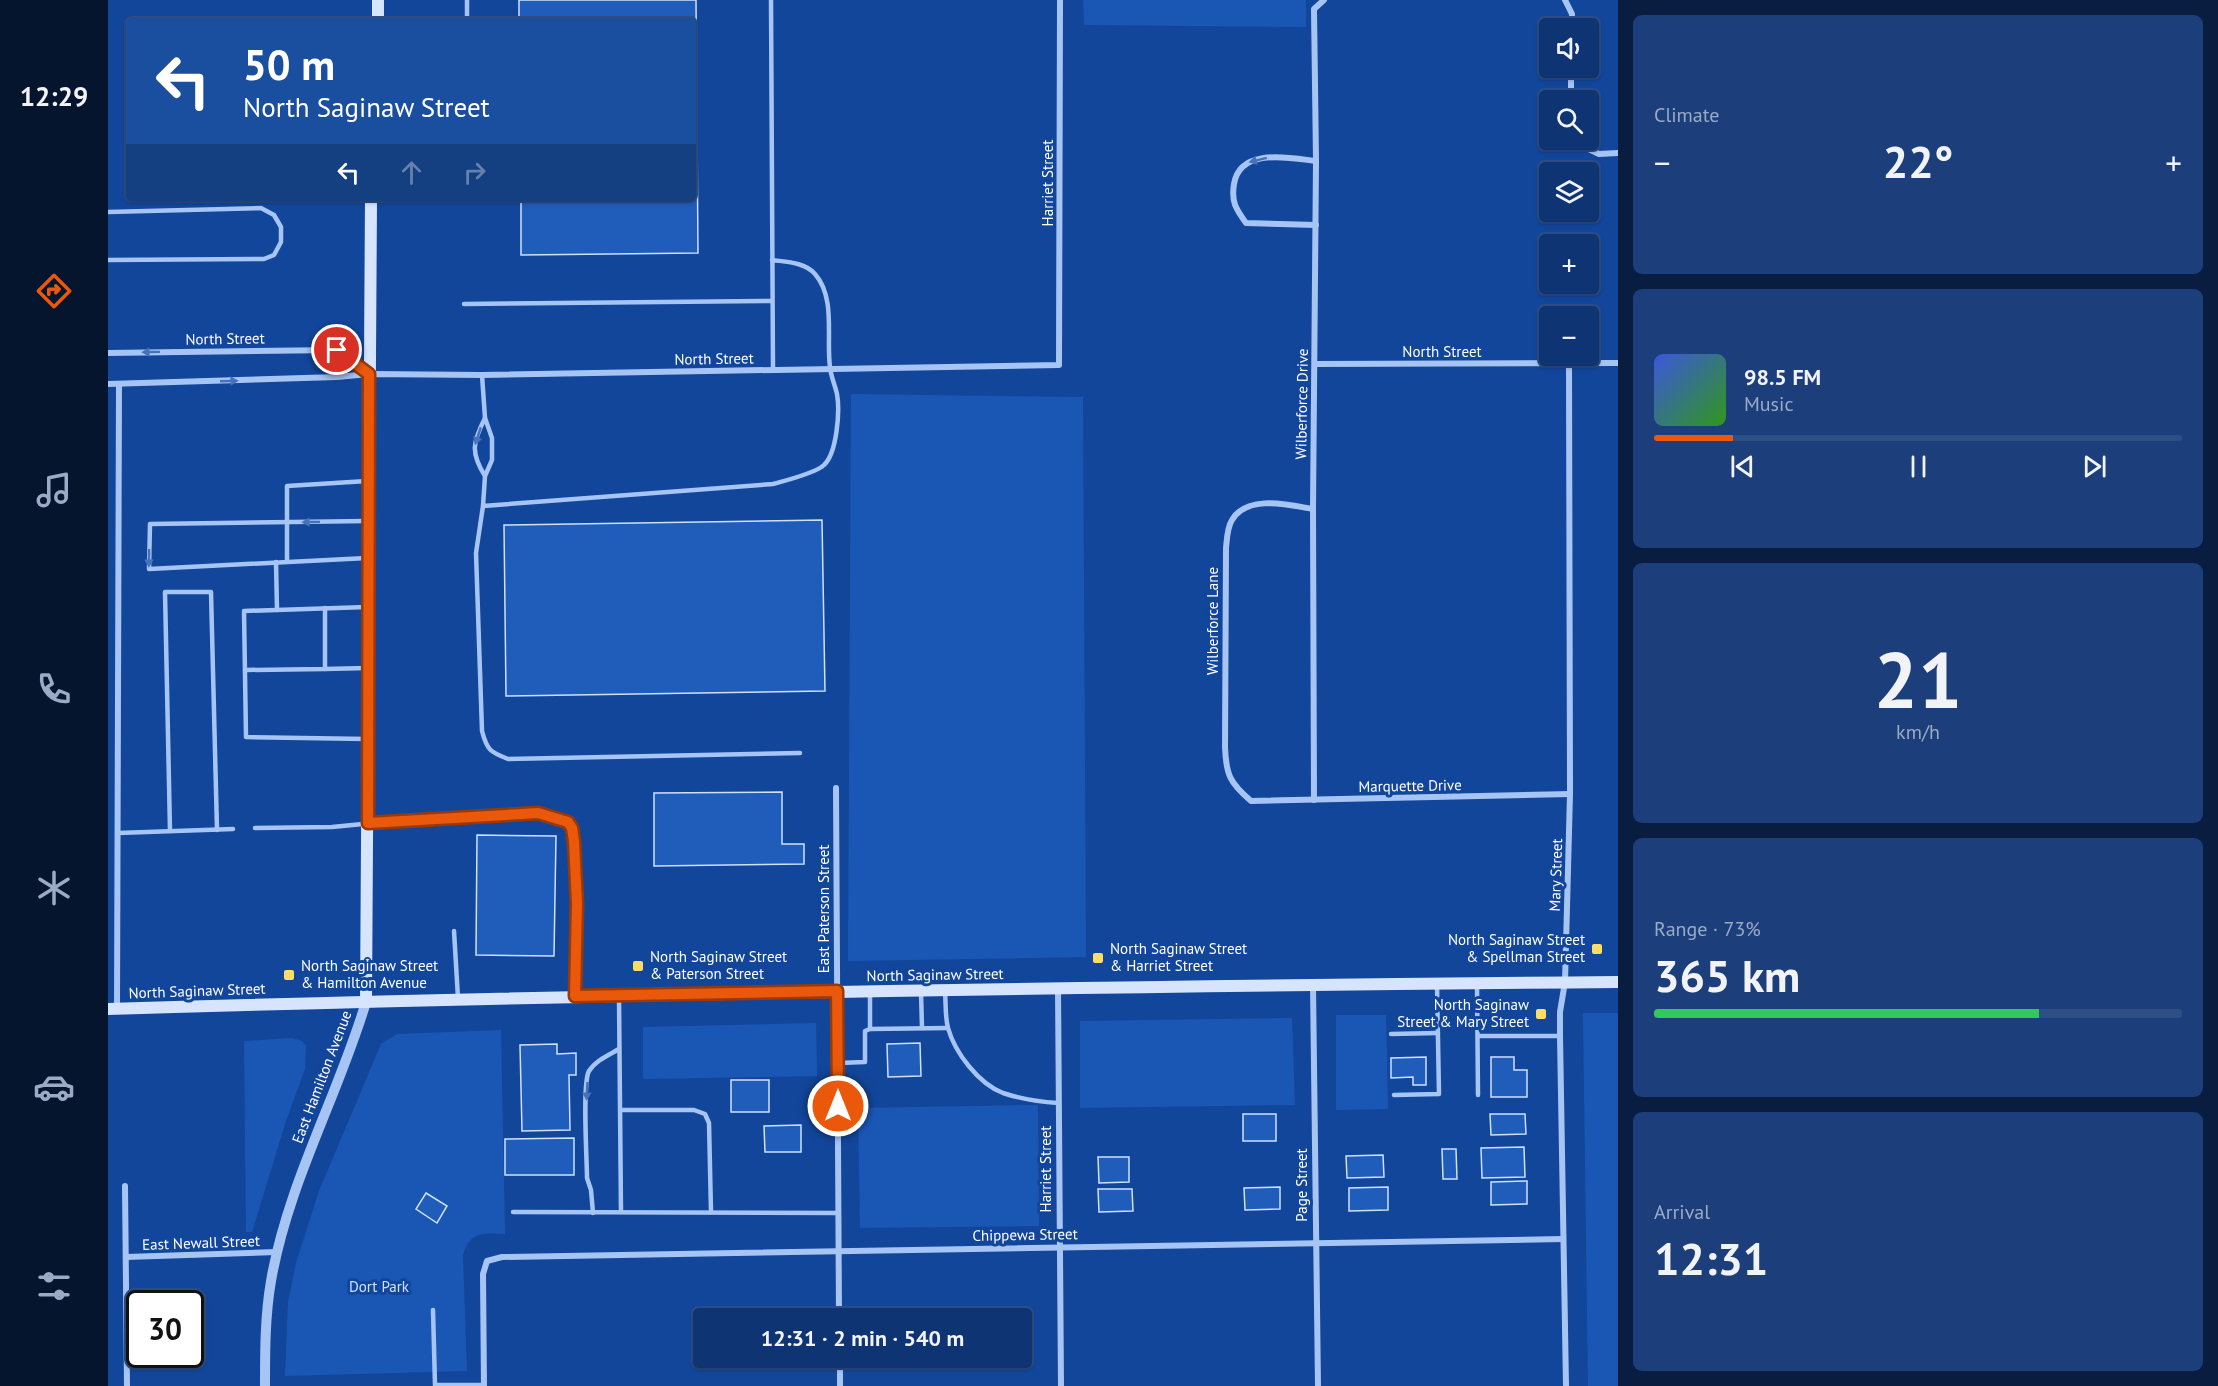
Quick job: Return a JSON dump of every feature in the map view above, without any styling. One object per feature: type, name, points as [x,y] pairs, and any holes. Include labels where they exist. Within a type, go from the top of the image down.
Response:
[{"type":"main road","points":[[378,0],[378,18]]},
{"type":"main road","name":"East Hamilton Avenue","points":[[366,1002],[371,201]]},
{"type":"main road","name":"North Saginaw Street","points":[[113,1009],[318,1002],[458,1001],[575,996],[837,991],[1618,982]]},
{"type":"street","name":"Harriet Street","points":[[1059,366],[1060,0]]},
{"type":"street","name":"Wilberforce Drive","points":[[1314,800],[1313,509],[1316,161],[1314,9],[1324,0]]},
{"type":"street","points":[[1565,0],[1572,18]]},
{"type":"street","points":[[1592,150],[1599,154],[1618,153]]},
{"type":"street","points":[[1316,161],[1280,157],[1257,159],[1245,164],[1235,178],[1232,195],[1233,206],[1246,223],[1316,225]]},
{"type":"street","name":"North Street","points":[[108,353],[337,350],[369,374]]},
{"type":"street","name":"North Street","points":[[1599,363],[1618,363]]},
{"type":"street","name":"North Street","points":[[1315,364],[1539,364]]},
{"type":"street","name":"North Street","points":[[108,384],[338,378],[369,374],[482,375],[1059,366]]},
{"type":"street","name":"Mary Street","points":[[1566,1386],[1560,1036],[1565,982],[1570,794],[1569,366]]},
{"type":"street","points":[[113,1009],[118,833],[119,384]]},
{"type":"street","name":"Wilberforce Lane","points":[[1251,801],[1233,783],[1227,773],[1226,763],[1226,548],[1229,527],[1242,509],[1262,504],[1313,509]]},
{"type":"street","name":"East Paterson Street","points":[[836,788],[839,1308]]},
{"type":"street","name":"Marquette Drive","points":[[1251,801],[1570,794]]},
{"type":"street","name":"Page Street","points":[[1313,984],[1318,1386]]},
{"type":"street","name":"Harriet Street","points":[[1058,988],[1061,1386]]},
{"type":"street","name":"East Hamilton Avenue","points":[[265,1386],[267,1311],[277,1252],[297,1187],[356,1035],[366,1002]]},
{"type":"street","name":"East Newall Street","points":[[125,1186],[127,1386]]},
{"type":"street","name":"Chippewa Street","points":[[484,1385],[483,1274],[487,1261],[502,1257],[1563,1239]]},
{"type":"street","name":"East Newall Street","points":[[126,1257],[277,1252]]},
{"type":"street","points":[[840,1368],[840,1386]]},
{"type":"lane","points":[[467,0],[467,18]]},
{"type":"lane","points":[[771,0],[773,369]]},
{"type":"lane","points":[[108,212],[261,208],[274,215],[281,227],[281,242],[274,255],[264,259],[108,260]]},
{"type":"lane","points":[[483,506],[772,484],[794,478],[824,465],[835,446],[837,397],[830,368],[827,301],[821,283],[814,272],[801,265],[772,260]]},
{"type":"lane","points":[[464,304],[772,301]]},
{"type":"lane","points":[[482,375],[485,418],[492,438],[492,460],[485,476],[476,554],[482,732],[486,745],[493,753],[507,759],[800,753]]},
{"type":"lane","points":[[485,418],[475,438],[475,460],[485,476]]},
{"type":"lane","points":[[287,561],[287,486],[370,481]]},
{"type":"lane","points":[[369,521],[150,524],[149,569],[369,558]]},
{"type":"lane","points":[[276,562],[277,610]]},
{"type":"lane","points":[[170,831],[165,592],[211,592],[217,830]]},
{"type":"lane","points":[[369,607],[244,611],[246,737],[369,739]]},
{"type":"lane","points":[[324,609],[325,669]]},
{"type":"lane","points":[[245,670],[369,668]]},
{"type":"lane","points":[[255,828],[332,827],[538,813],[568,822],[572,828],[574,841],[577,904],[575,996]]},
{"type":"lane","points":[[118,833],[233,829]]},
{"type":"lane","points":[[454,931],[458,1001]]},
{"type":"lane","points":[[1394,1095],[1439,1094],[1437,984]]},
{"type":"lane","points":[[1477,984],[1478,1095]]},
{"type":"lane","points":[[921,990],[922,1028]]},
{"type":"lane","points":[[945,990],[948,1028],[954,1045],[965,1062],[982,1079],[1002,1092],[1038,1101],[1058,1103]]},
{"type":"lane","points":[[870,991],[870,1029]]},
{"type":"lane","points":[[619,995],[621,1212]]},
{"type":"lane","points":[[838,1063],[865,1062],[865,1031],[870,1029],[948,1028]]},
{"type":"lane","points":[[1391,1034],[1438,1033]]},
{"type":"lane","points":[[1478,1036],[1560,1036]]},
{"type":"lane","points":[[593,1212],[591,1190],[587,1178],[586,1091],[588,1072],[599,1060],[619,1049]]},
{"type":"lane","points":[[620,1110],[694,1110],[705,1114],[709,1123],[711,1212]]},
{"type":"lane","points":[[513,1212],[838,1214]]},
{"type":"lane","points":[[433,1310],[435,1385],[484,1385]]},
{"type":"green space","points":[[1083,0],[1306,0],[1306,27],[1084,25]]},
{"type":"green space","points":[[851,394],[1083,397],[1086,957],[848,961]]},
{"type":"green space","points":[[1583,1013],[1618,1013],[1618,1386],[1588,1386]]},
{"type":"green space","points":[[1336,1015],[1386,1015],[1388,1109],[1336,1110]]},
{"type":"green space","points":[[1292,1018],[1295,1105],[1080,1108],[1080,1021]]},
{"type":"green space","points":[[816,1023],[817,1076],[643,1079],[643,1027]]},
{"type":"green space","name":"Dort Park","points":[[501,1030],[505,1234],[478,1235],[469,1242],[463,1256],[467,1371],[285,1376],[288,1302],[296,1263],[319,1191],[381,1044],[397,1034]]},
{"type":"green space","points":[[292,1038],[302,1041],[306,1046],[305,1069],[286,1121],[252,1232],[246,1232],[244,1041]]},
{"type":"green space","points":[[1038,1105],[1039,1226],[860,1228],[858,1108]]},
{"type":"building","points":[[519,0],[696,0],[698,253],[521,255],[521,201],[696,201],[696,18],[519,18]]},
{"type":"building","points":[[822,520],[825,691],[506,696],[504,525]]},
{"type":"building","points":[[782,792],[782,844],[804,844],[804,864],[654,866],[654,793]]},
{"type":"building","points":[[477,835],[556,836],[554,956],[476,955]]},
{"type":"building","points":[[920,1043],[921,1076],[888,1077],[887,1044]]},
{"type":"building","points":[[557,1044],[557,1054],[576,1053],[576,1075],[569,1075],[570,1130],[522,1131],[520,1045]]},
{"type":"building","points":[[1426,1057],[1426,1085],[1413,1085],[1413,1077],[1391,1078],[1391,1058]]},
{"type":"building","points":[[1491,1057],[1514,1057],[1514,1070],[1527,1070],[1527,1097],[1491,1097]]},
{"type":"building","points":[[731,1080],[769,1080],[769,1112],[731,1112]]},
{"type":"building","points":[[1243,1114],[1276,1114],[1276,1141],[1243,1141]]},
{"type":"building","points":[[1490,1114],[1525,1114],[1526,1134],[1491,1135]]},
{"type":"building","points":[[801,1125],[801,1152],[765,1152],[764,1126]]},
{"type":"building","points":[[574,1138],[574,1175],[505,1175],[505,1139]]},
{"type":"building","points":[[1524,1147],[1525,1177],[1482,1178],[1481,1148]]},
{"type":"building","points":[[1442,1149],[1456,1149],[1457,1179],[1443,1179]]},
{"type":"building","points":[[1383,1155],[1384,1177],[1347,1178],[1346,1156]]},
{"type":"building","points":[[1098,1157],[1129,1157],[1129,1182],[1099,1183]]},
{"type":"building","points":[[1527,1181],[1527,1204],[1491,1205],[1491,1182]]},
{"type":"building","points":[[1280,1187],[1280,1209],[1245,1210],[1244,1188]]},
{"type":"building","points":[[1388,1187],[1388,1210],[1349,1211],[1349,1188]]},
{"type":"building","points":[[1098,1189],[1132,1189],[1133,1211],[1099,1212]]},
{"type":"building","points":[[426,1193],[447,1206],[437,1223],[416,1209]]},
{"type":"place","name":"North Saginaw Street & Spellman Street","points":[[1597,949]]},
{"type":"place","name":"North Saginaw Street & Harriet Street","points":[[1098,958]]},
{"type":"place","name":"North Saginaw Street & Paterson Street","points":[[638,966]]},
{"type":"place","name":"North Saginaw Street & Hamilton Avenue","points":[[289,975]]},
{"type":"place","name":"North Saginaw Street & Mary Street","points":[[1541,1014]]},
{"type":"route","points":[[337,350],[369,374],[368,823],[519,813],[538,813],[568,822],[572,828],[574,841],[577,904],[575,996],[837,991],[838,1106]]}]
